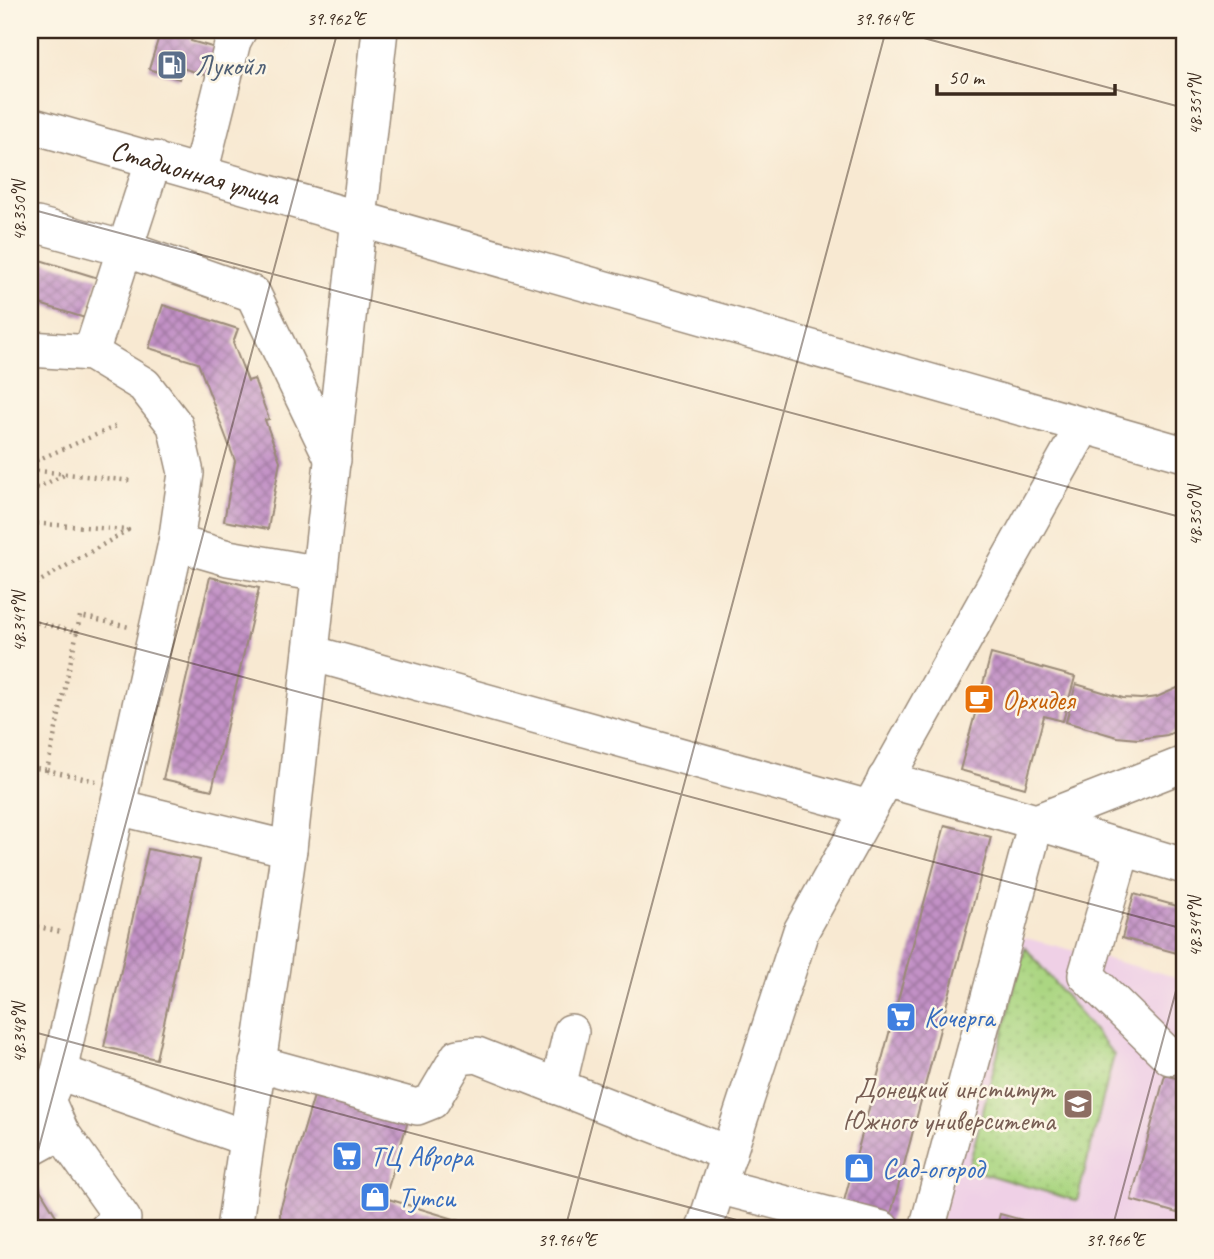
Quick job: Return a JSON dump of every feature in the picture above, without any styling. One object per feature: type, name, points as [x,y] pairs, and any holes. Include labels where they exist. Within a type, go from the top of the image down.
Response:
[{"type":"street","points":[[200,173],[233,41],[239,30]]},
{"type":"street","points":[[234,1229],[289,849],[380,30]]},
{"type":"street","name":"Стадионная улица","points":[[30,125],[1184,454]]},
{"type":"street","points":[[91,353],[154,159]]},
{"type":"street","points":[[37,225],[125,249],[253,294],[333,460]]},
{"type":"street","points":[[30,349],[91,353],[144,385],[175,425],[186,473],[176,543],[121,797],[45,1091],[61,1132],[123,1219],[107,1229]]},
{"type":"street","points":[[704,1229],[801,930],[1084,425]]},
{"type":"street","points":[[176,543],[228,558],[320,575]]},
{"type":"street","points":[[311,653],[877,794],[1037,822],[1184,866]]},
{"type":"street","points":[[1037,822],[1184,764]]},
{"type":"street","points":[[121,797],[289,849]]},
{"type":"street","points":[[927,1229],[1037,822]]},
{"type":"street","points":[[1123,848],[1086,975],[1170,1058]]},
{"type":"street","points":[[558,1087],[571,1032]]},
{"type":"street","points":[[257,1063],[417,1107],[432,1101],[458,1057],[477,1055],[558,1087],[723,1170],[882,1229]]},
{"type":"street","points":[[45,1091],[246,1138]]},
{"type":"street","points":[[30,1149],[61,1132]]},
{"type":"path","points":[[30,463],[119,425]]},
{"type":"path","points":[[30,470],[131,481]]},
{"type":"path","points":[[30,491],[66,474]]},
{"type":"path","points":[[30,523],[128,530],[30,587]]},
{"type":"path","points":[[47,771],[80,616],[156,633]]},
{"type":"path","points":[[30,621],[77,632]]},
{"type":"path","points":[[30,767],[121,797]]},
{"type":"shaded area","name":"Донецкий институт Южного университета","points":[[1018,936],[1184,979],[1184,1229],[939,1229]]},
{"type":"green space","points":[[1025,947],[1114,1055],[1077,1201],[968,1169]]},
{"type":"building","points":[[161,30],[194,30],[191,41],[236,54],[228,82],[182,68],[179,79],[149,69]]},
{"type":"building","points":[[30,257],[98,278],[85,318],[30,301]]},
{"type":"building","points":[[163,305],[238,329],[233,343],[248,381],[254,379],[269,419],[265,420],[280,461],[268,529],[224,521],[235,461],[198,363],[149,348]]},
{"type":"building","points":[[210,577],[259,588],[212,790],[163,779]]},
{"type":"building","points":[[991,654],[1075,677],[1063,721],[1044,716],[1025,788],[960,770]]},
{"type":"building","points":[[1076,684],[1123,698],[1141,699],[1157,697],[1184,685],[1184,728],[1167,735],[1138,739],[1117,737],[1066,722]]},
{"type":"building","points":[[945,825],[991,837],[887,1229],[840,1216]]},
{"type":"building","points":[[148,849],[200,860],[156,1059],[104,1047]]},
{"type":"building","points":[[1134,894],[1184,908],[1184,955],[1122,938]]},
{"type":"building","points":[[1165,1075],[1184,1080],[1184,1186],[1177,1213],[1131,1200]]},
{"type":"building","name":"ТЦ Аврора","points":[[317,1086],[410,1114],[385,1198],[487,1229],[284,1229],[280,1222],[280,1210]]},
{"type":"building","points":[[33,1178],[58,1219],[41,1229],[30,1229],[30,1180]]},
{"type":"building","points":[[1000,1214],[1052,1228],[1052,1229],[996,1229]]},
{"type":"place","name":"Лукойл","points":[[172,65]]},
{"type":"place","name":"Орхидея","points":[[979,699]]},
{"type":"place","name":"Кочерга","points":[[901,1017]]},
{"type":"place","name":"Донецкий институт Южного университета","points":[[1078,1104]]},
{"type":"place","name":"ТЦ Аврора","points":[[347,1156]]},
{"type":"place","name":"Сад-огород","points":[[859,1168]]},
{"type":"place","name":"Тутси","points":[[375,1197]]}]
